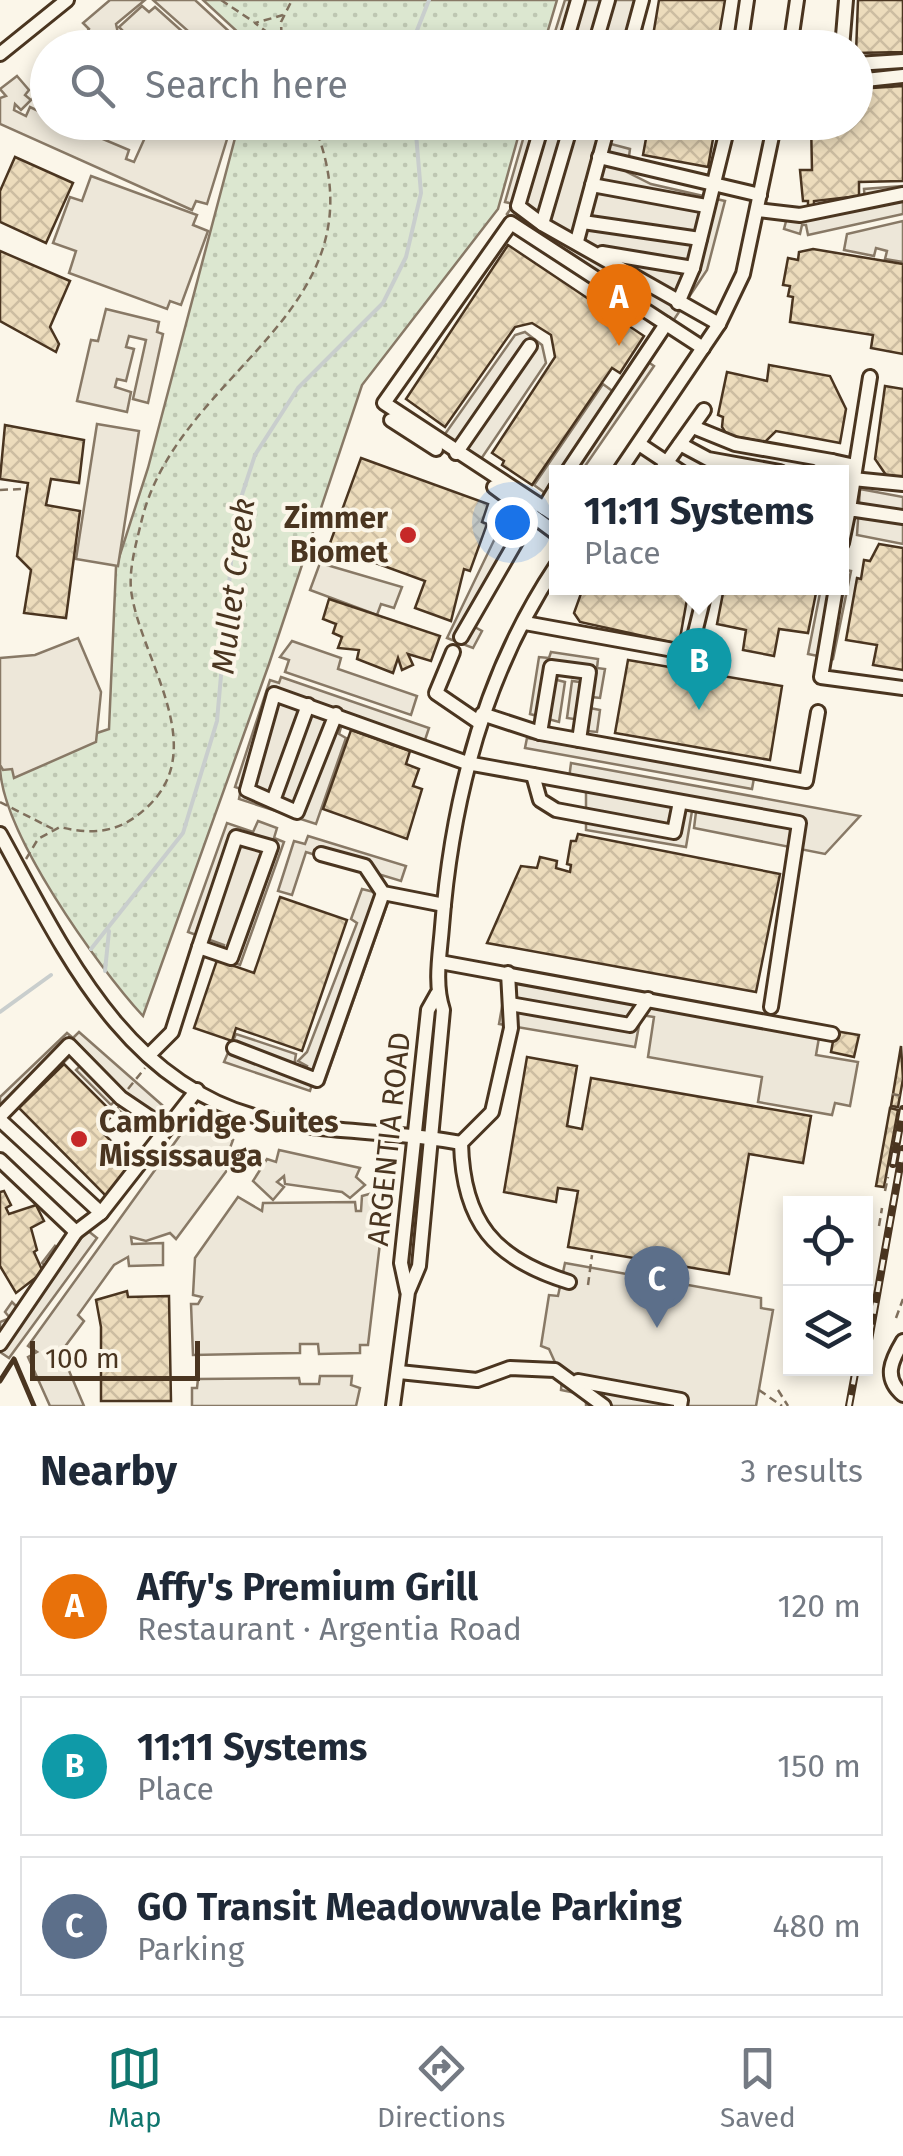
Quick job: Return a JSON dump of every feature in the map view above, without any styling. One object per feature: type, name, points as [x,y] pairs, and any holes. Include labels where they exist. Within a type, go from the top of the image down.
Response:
[{"type":"street","points":[[0,54],[67,0]]},
{"type":"street","points":[[569,30],[578,0]]},
{"type":"street","points":[[599,30],[608,0]]},
{"type":"street","points":[[634,30],[642,0]]},
{"type":"street","points":[[743,30],[747,0]]},
{"type":"street","points":[[793,30],[798,0]]},
{"type":"street","points":[[844,30],[846,0]]},
{"type":"street","points":[[873,63],[903,62]]},
{"type":"street","points":[[873,79],[903,76]]},
{"type":"street","points":[[537,140],[518,206],[542,224],[577,240],[718,324]]},
{"type":"street","points":[[542,224],[567,140]]},
{"type":"street","points":[[577,240],[604,140]]},
{"type":"street","points":[[678,303],[693,268],[724,140]]},
{"type":"street","points":[[624,465],[718,324],[747,262],[771,140]]},
{"type":"street","points":[[600,157],[760,194]]},
{"type":"street","points":[[592,185],[706,206]]},
{"type":"street","points":[[758,210],[800,215],[903,194]]},
{"type":"street","points":[[583,222],[700,239]]},
{"type":"street","points":[[549,524],[538,511],[384,403],[511,223],[702,348]]},
{"type":"street","points":[[593,252],[693,268]]},
{"type":"street","points":[[572,465],[666,324]]},
{"type":"street","points":[[456,454],[530,346]]},
{"type":"street","points":[[849,492],[870,377]]},
{"type":"street","points":[[665,465],[704,410]]},
{"type":"street","points":[[391,420],[538,511],[549,514]]},
{"type":"street","points":[[692,426],[735,444],[839,465]]},
{"type":"street","points":[[639,444],[660,465]]},
{"type":"street","points":[[680,444],[708,459],[741,465]]},
{"type":"street","points":[[827,465],[832,462]]},
{"type":"street","points":[[849,470],[903,484]]},
{"type":"street","points":[[461,636],[549,497]]},
{"type":"street","points":[[849,509],[903,518]]},
{"type":"street","name":"ARGENTIA ROAD","points":[[393,1406],[408,1292],[401,1263],[423,1136],[428,1010],[437,994],[444,904],[467,763],[481,718],[549,578]]},
{"type":"street","points":[[524,623],[690,653],[704,595]]},
{"type":"street","points":[[835,595],[822,677],[903,688]]},
{"type":"street","points":[[454,652],[436,693],[481,718],[540,733],[806,781],[818,712]]},
{"type":"street","points":[[540,733],[551,667],[589,672],[579,740]]},
{"type":"street","points":[[336,714],[297,812],[247,790],[274,694],[336,714],[467,763],[799,824],[771,1007]]},
{"type":"street","points":[[273,801],[308,705]]},
{"type":"street","points":[[533,774],[540,800],[556,810],[674,832],[680,802]]},
{"type":"street","points":[[0,834],[82,980],[118,1028],[150,1057],[197,1090],[261,1118],[461,1143]]},
{"type":"street","points":[[150,1057],[172,1032],[199,947],[236,837],[270,847],[231,958],[199,947]]},
{"type":"street","points":[[321,854],[365,866],[383,893],[444,904]]},
{"type":"street","points":[[234,1048],[317,1080],[383,893]]},
{"type":"street","points":[[440,962],[832,1034]]},
{"type":"street","points":[[461,1143],[492,1112],[511,1028],[508,974]]},
{"type":"street","points":[[510,1004],[630,1025],[648,1000]]},
{"type":"street","points":[[101,1212],[0,1118],[69,1044],[121,1098],[167,1128]]},
{"type":"street","points":[[0,1344],[76,1232],[101,1212],[197,1090]]},
{"type":"street","points":[[461,1143],[466,1196],[483,1229],[512,1260],[569,1282]]},
{"type":"street","points":[[0,1160],[76,1232]]},
{"type":"street","points":[[903,1341],[889,1368],[903,1395]]},
{"type":"street","points":[[399,1372],[477,1380],[510,1368],[555,1370],[604,1406]]},
{"type":"street","points":[[570,1379],[681,1400],[680,1406]]},
{"type":"path","points":[[221,0],[264,30]]},
{"type":"path","points":[[281,30],[292,0]]},
{"type":"path","points":[[255,23],[284,15]]},
{"type":"path","points":[[0,802],[54,830],[88,834],[131,822],[163,785],[176,739],[136,615],[131,586],[135,548],[146,503],[163,462],[296,305],[328,243],[328,170],[319,140]]},
{"type":"path","points":[[0,490],[21,490]]},
{"type":"path","points":[[20,869],[38,839],[54,830]]},
{"type":"path","points":[[121,1098],[150,1057]]},
{"type":"path","points":[[892,1094],[903,1096]]},
{"type":"path","points":[[886,1191],[888,1178]]},
{"type":"path","points":[[879,1226],[882,1208]]},
{"type":"path","points":[[588,1285],[592,1256]]},
{"type":"path","points":[[896,1318],[903,1298]]},
{"type":"path","points":[[759,1390],[785,1406]]},
{"type":"path","points":[[778,1390],[785,1406]]},
{"type":"green space","points":[[203,0],[557,0],[548,30],[236,30]]},
{"type":"green space","points":[[235,140],[517,140],[498,209],[362,385],[269,664],[143,1016],[78,932],[33,861],[4,793],[0,765],[109,729],[116,567],[148,468]]},
{"type":"shaded area","points":[[110,0],[145,0],[116,24],[117,30],[88,30],[83,23]]},
{"type":"shaded area","points":[[153,0],[195,0],[228,30],[187,30]]},
{"type":"shaded area","points":[[565,0],[647,0],[642,30],[556,30]]},
{"type":"shaded area","points":[[142,6],[149,12],[155,7],[181,30],[119,27]]},
{"type":"shaded area","points":[[17,76],[29,90],[25,95],[30,101],[21,110],[15,104],[14,110],[26,116],[30,107],[30,137],[0,124],[0,98],[6,96],[0,89]]},
{"type":"shaded area","points":[[36,140],[105,140],[129,150],[126,159],[134,162],[144,140],[227,140],[207,204],[196,201],[192,210]]},
{"type":"shaded area","points":[[523,140],[609,140],[607,143],[630,149],[627,172],[651,184],[725,201],[707,270],[673,321],[507,214],[514,204],[505,202]]},
{"type":"shaded area","points":[[91,176],[197,215],[193,225],[208,231],[181,305],[170,301],[167,309],[69,273],[76,251],[53,243],[70,197],[82,201]]},
{"type":"shaded area","points":[[903,186],[903,214],[808,235],[806,225],[802,225],[800,234],[784,229],[789,210],[808,212],[865,202],[864,189]]},
{"type":"shaded area","points":[[903,221],[903,262],[885,259],[887,251],[876,248],[874,256],[844,250],[847,234]]},
{"type":"shaded area","points":[[106,309],[159,322],[157,332],[163,334],[148,403],[133,399],[146,340],[129,336],[126,347],[134,349],[126,381],[117,379],[115,387],[131,392],[127,412],[77,401],[91,340],[98,341]]},
{"type":"shaded area","points":[[525,332],[542,345],[546,363],[479,462],[445,434],[515,335]]},
{"type":"shaded area","points":[[641,357],[654,366],[586,465],[549,465],[549,496],[534,485],[603,384],[615,393]]},
{"type":"shaded area","points":[[97,424],[139,431],[118,566],[76,559]]},
{"type":"shaded area","points":[[860,489],[903,497],[903,544],[857,535]]},
{"type":"shaded area","points":[[498,532],[520,546],[473,626],[482,631],[473,648],[447,638]]},
{"type":"shaded area","points":[[320,563],[402,587],[394,608],[381,604],[377,615],[310,590]]},
{"type":"shaded area","points":[[820,595],[846,595],[833,659],[808,654]]},
{"type":"shaded area","points":[[78,638],[101,692],[96,742],[14,778],[12,769],[3,770],[0,765],[0,658],[35,655]]},
{"type":"shaded area","points":[[292,641],[341,658],[338,669],[417,696],[411,715],[285,672],[289,660],[280,657]]},
{"type":"shaded area","points":[[551,652],[598,659],[597,668],[605,669],[600,698],[591,697],[590,708],[600,710],[597,732],[587,731],[588,721],[567,718],[572,681],[580,682],[581,677],[557,674],[557,680],[565,682],[559,722],[530,714],[539,657],[549,658]]},
{"type":"shaded area","points":[[281,677],[429,728],[421,752],[343,721],[339,734],[346,738],[316,824],[239,799],[241,789],[235,787],[270,680],[279,683]]},
{"type":"shaded area","points":[[527,738],[754,778],[752,789],[525,748]]},
{"type":"shaded area","points":[[571,763],[860,816],[825,854],[694,828],[696,812],[692,811],[686,847],[586,830],[586,790],[568,787]]},
{"type":"shaded area","points":[[258,821],[277,828],[274,838],[284,842],[240,965],[220,958],[224,945],[188,932],[227,823],[253,832]]},
{"type":"shaded area","points":[[308,836],[406,866],[401,881],[306,852],[292,895],[278,891],[294,841],[305,844]]},
{"type":"shaded area","points":[[362,889],[382,894],[381,900],[388,902],[324,1084],[313,1081],[310,1091],[224,1062],[236,1034],[296,1054],[294,1066],[305,1070],[307,1066],[298,1061],[307,1052],[357,923],[351,919]]},
{"type":"shaded area","points":[[508,973],[821,1026],[816,1055],[858,1062],[850,1106],[835,1103],[832,1115],[758,1102],[762,1077],[648,1057],[654,1017],[641,1015],[635,1047],[499,1024]]},
{"type":"shaded area","points":[[79,1032],[162,1105],[142,1129],[117,1109],[122,1103],[117,1098],[111,1105],[76,1070],[82,1064],[72,1054],[11,1116],[0,1104],[0,1097],[67,1033],[73,1038]]},
{"type":"shaded area","points":[[197,1124],[233,1140],[230,1148],[239,1154],[176,1239],[170,1233],[146,1241],[131,1237],[132,1244],[163,1243],[163,1265],[129,1266],[128,1257],[114,1265],[78,1315],[84,1321],[61,1352],[84,1406],[50,1406],[28,1357],[37,1352],[28,1346],[186,1127],[193,1131]]},
{"type":"shaded area","points":[[279,1150],[360,1168],[356,1177],[365,1185],[350,1198],[342,1192],[285,1184],[284,1176],[277,1182],[284,1187],[273,1200],[253,1181],[267,1159],[276,1162]]},
{"type":"shaded area","points":[[380,1191],[384,1209],[368,1345],[360,1345],[360,1353],[319,1354],[318,1344],[300,1344],[300,1353],[193,1355],[191,1304],[198,1304],[202,1297],[193,1295],[195,1258],[238,1197],[262,1211],[263,1203],[355,1202],[356,1211],[361,1211],[362,1196]]},
{"type":"shaded area","points":[[87,1230],[97,1238],[9,1358],[0,1352],[0,1322],[10,1318],[5,1312],[12,1302],[18,1308],[48,1269],[42,1263],[55,1246],[67,1258]]},
{"type":"shaded area","points":[[565,1263],[761,1298],[761,1308],[773,1310],[756,1406],[586,1406],[586,1395],[561,1390],[562,1378],[549,1349],[541,1346],[549,1295],[558,1296]]},
{"type":"shaded area","points":[[320,1376],[352,1376],[351,1385],[360,1388],[356,1406],[192,1406],[192,1388],[197,1388],[198,1379],[299,1378],[300,1384],[319,1384]]},
{"type":"building","points":[[659,0],[725,0],[720,30],[654,30]]},
{"type":"building","points":[[858,0],[903,0],[903,52],[873,53],[873,30],[857,30]]},
{"type":"building","points":[[903,86],[903,181],[859,182],[859,196],[814,201],[814,208],[808,209],[808,201],[803,201],[800,170],[812,170],[811,140],[873,140],[873,88]]},
{"type":"building","points":[[646,140],[713,140],[708,167],[643,155]]},
{"type":"building","points":[[15,157],[73,183],[46,243],[0,222],[0,191]]},
{"type":"building","points":[[508,245],[644,336],[620,373],[612,368],[532,485],[502,465],[504,461],[492,453],[555,357],[551,335],[532,323],[515,327],[445,427],[406,399]]},
{"type":"building","points":[[813,249],[903,264],[903,354],[871,348],[873,335],[790,322],[793,297],[788,296],[790,286],[783,285],[788,258],[798,260],[799,252]]},
{"type":"building","points":[[0,251],[70,281],[50,327],[59,344],[56,352],[0,321]]},
{"type":"building","points":[[769,365],[830,376],[846,409],[840,443],[776,431],[765,442],[727,435],[722,427],[723,417],[718,415],[727,372],[767,381]]},
{"type":"building","points":[[885,386],[903,389],[903,478],[886,475],[875,459]]},
{"type":"building","points":[[5,425],[84,440],[79,483],[51,479],[46,505],[80,511],[66,618],[24,613],[31,570],[17,556],[28,483],[0,479]]},
{"type":"building","name":"Zimmer Biomet","points":[[361,458],[488,504],[482,522],[487,524],[470,571],[464,569],[451,621],[415,608],[425,581],[329,546]]},
{"type":"building","points":[[879,544],[903,548],[903,670],[873,665],[877,645],[846,640],[857,578],[861,579],[864,560],[870,561]]},
{"type":"building","points":[[580,595],[688,595],[679,644],[580,622],[574,613]]},
{"type":"building","points":[[723,595],[816,595],[808,633],[779,629],[774,656],[743,650],[746,630],[717,624]]},
{"type":"building","points":[[329,599],[440,636],[431,661],[408,654],[413,665],[402,670],[398,658],[393,673],[357,659],[359,650],[338,648],[342,637],[333,633],[336,624],[323,619]]},
{"type":"building","points":[[628,660],[782,686],[770,760],[615,733]]},
{"type":"building","points":[[351,730],[410,751],[406,764],[419,769],[413,786],[422,789],[407,839],[323,809]]},
{"type":"building","points":[[578,834],[780,874],[756,992],[487,943],[521,866],[537,868],[540,857],[557,861],[556,868],[570,872],[571,865],[567,864],[571,841],[576,841]]},
{"type":"building","points":[[280,897],[347,920],[302,1051],[236,1028],[232,1041],[194,1028],[217,960],[254,973]]},
{"type":"building","points":[[835,1031],[859,1035],[854,1057],[831,1052]]},
{"type":"building","points":[[901,1046],[903,1079],[898,1107],[891,1106]]},
{"type":"building","points":[[527,1057],[577,1066],[567,1126],[582,1129],[591,1078],[811,1116],[803,1163],[749,1154],[729,1274],[568,1247],[578,1191],[558,1188],[556,1202],[504,1192]]},
{"type":"building","name":"Cambridge Suites Mississauga","points":[[64,1064],[114,1114],[99,1129],[118,1148],[111,1155],[129,1173],[106,1196],[19,1108]]},
{"type":"building","points":[[890,1108],[898,1110],[884,1187],[876,1186]]},
{"type":"building","points":[[4,1191],[11,1205],[6,1208],[9,1214],[36,1205],[44,1221],[31,1228],[37,1250],[34,1252],[43,1272],[16,1293],[0,1266],[0,1192]]},
{"type":"building","points":[[127,1291],[128,1297],[169,1296],[171,1401],[101,1401],[101,1327],[96,1300]]},
{"type":"waterway","name":"Mullet Creek","points":[[417,30],[429,0]]},
{"type":"waterway","name":"Mullet Creek","points":[[91,949],[183,833],[217,721],[235,516],[255,455],[298,388],[383,303],[406,257],[421,193],[417,140]]},
{"type":"waterway","points":[[105,971],[109,931]]},
{"type":"waterway","name":"Mullet Creek","points":[[0,1012],[51,975]]},
{"type":"railway","points":[[893,1164],[903,1109]]},
{"type":"railway","points":[[873,1318],[903,1149]]},
{"type":"railway","points":[[849,1406],[855,1376]]},
{"type":"wall","points":[[0,1381],[14,1359],[34,1406]]},
{"type":"place","name":"Affy's Premium Grill","points":[[619,346]]},
{"type":"place","name":"Zimmer Biomet","points":[[408,535]]},
{"type":"place","name":"11:11 Systems","points":[[699,710]]},
{"type":"place","name":"Cambridge Suites Mississauga","points":[[79,1139]]},
{"type":"place","name":"GO Transit Meadowvale Parking","points":[[657,1328]]}]
